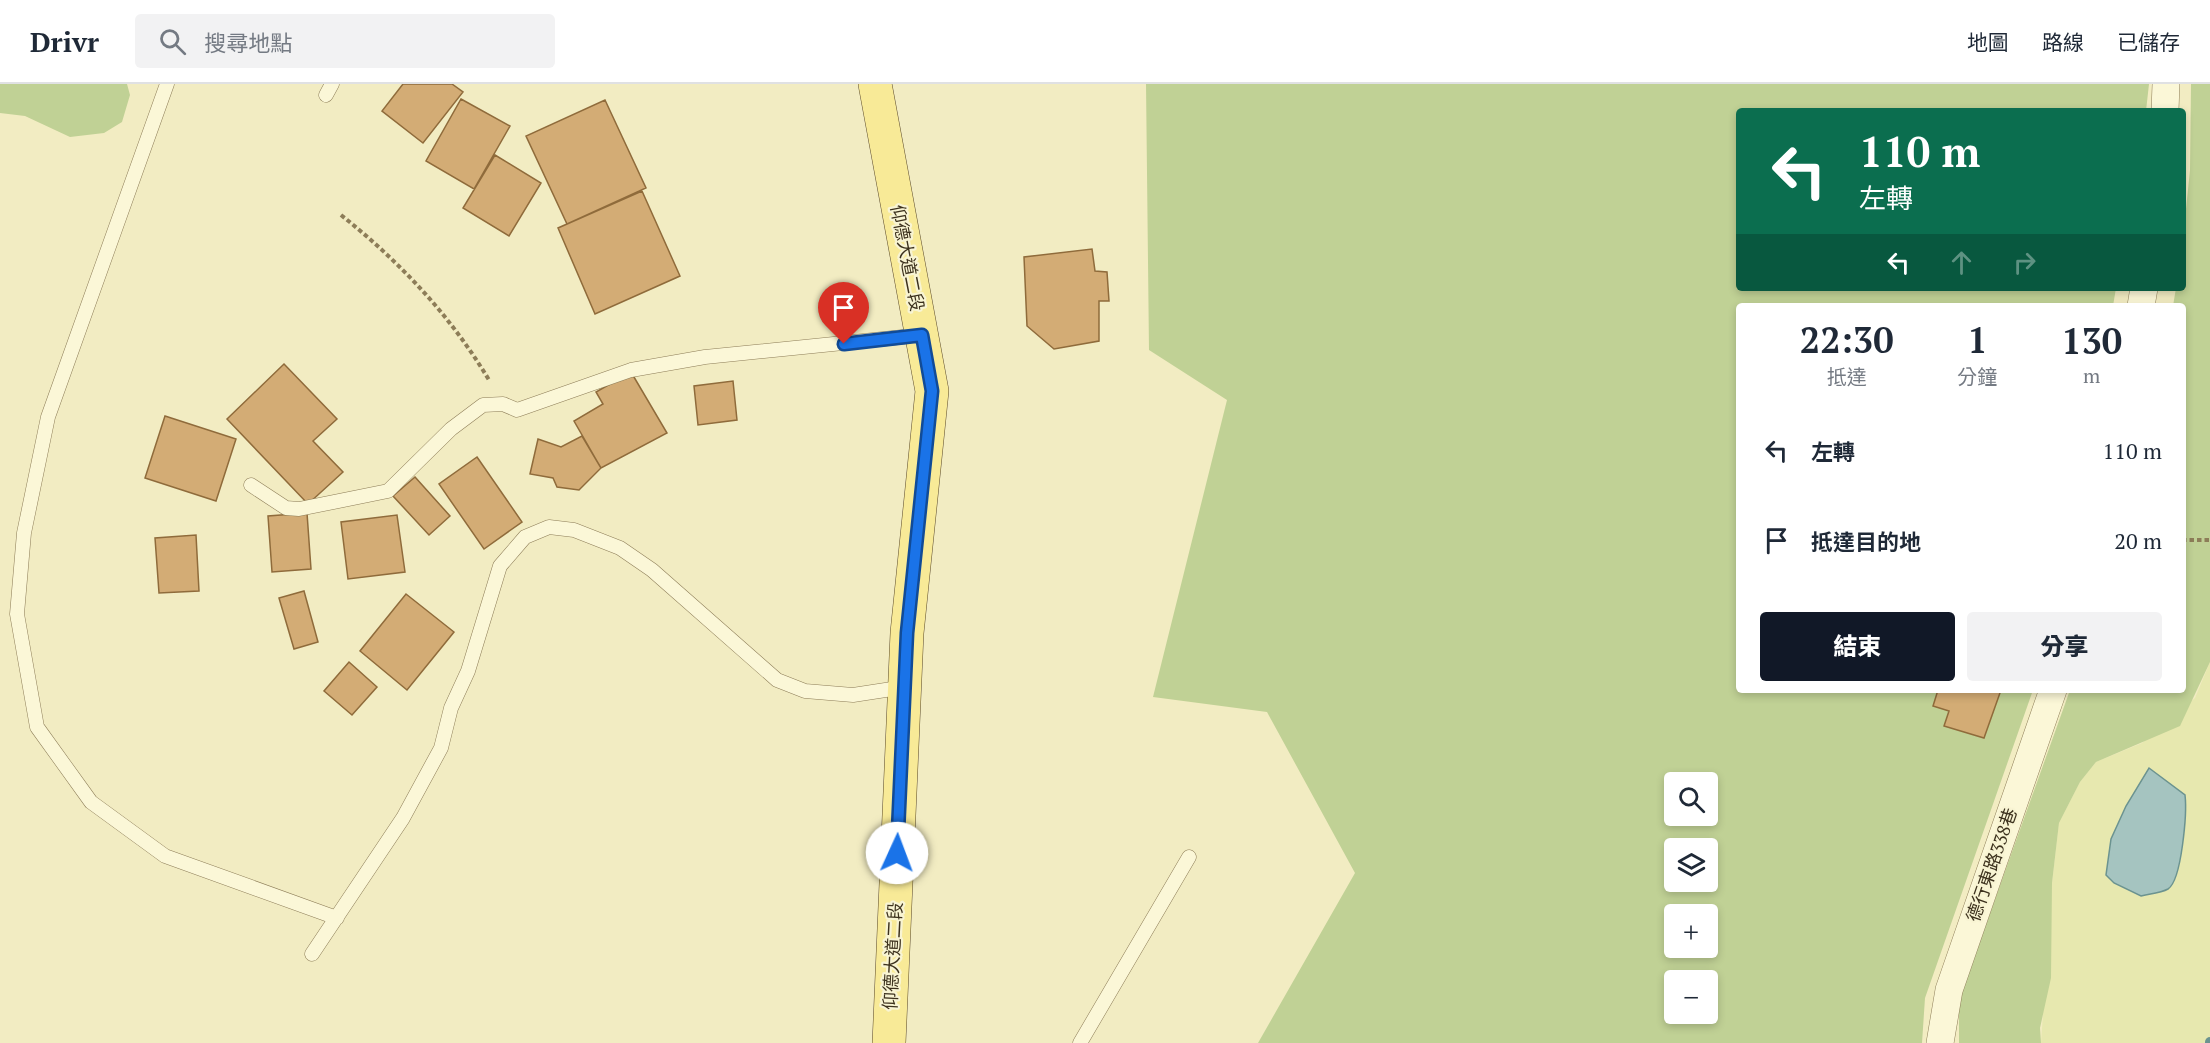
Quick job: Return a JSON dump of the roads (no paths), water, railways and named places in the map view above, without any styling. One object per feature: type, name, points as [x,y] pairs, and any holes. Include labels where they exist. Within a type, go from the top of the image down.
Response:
[{"type":"main road","name":"仰德大道二段","points":[[875,84],[932,391],[907,633],[889,1043]]},
{"type":"street","points":[[2165,108],[2166,84]]},
{"type":"street","name":"德行東路338巷","points":[[1940,1043],[1949,990],[2052,693]]},
{"type":"lane","points":[[167,84],[48,417],[24,533],[17,614],[37,728],[91,802],[165,856],[337,918]]},
{"type":"lane","points":[[251,485],[286,508],[299,509],[388,490],[451,429],[483,405],[503,404],[517,410],[631,370],[705,357],[922,335]]},
{"type":"lane","points":[[312,954],[404,818],[441,747],[451,708],[468,671],[500,566],[525,537],[549,527],[574,530],[620,548],[652,570],[777,680],[805,691],[853,695],[904,687]]},
{"type":"lane","points":[[1080,1043],[1189,857]]},
{"type":"water","points":[[2149,768],[2185,795],[2185,816],[2183,845],[2173,883],[2168,889],[2141,896],[2114,883],[2106,875],[2111,839],[2126,806]]}]
